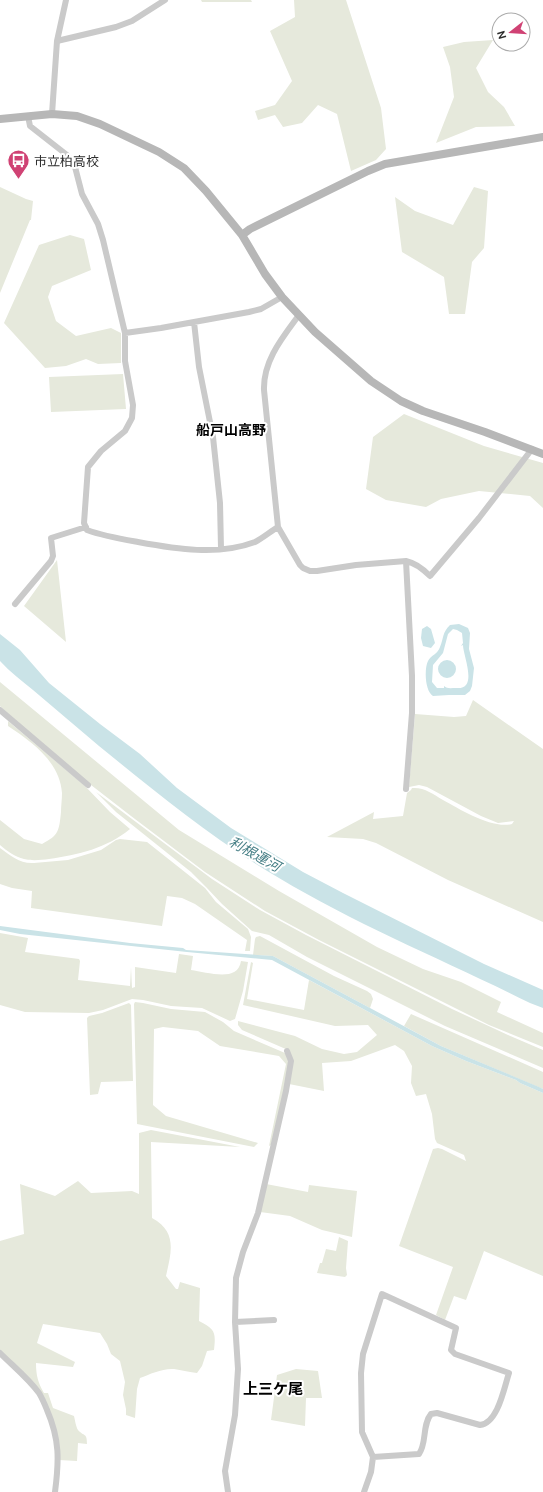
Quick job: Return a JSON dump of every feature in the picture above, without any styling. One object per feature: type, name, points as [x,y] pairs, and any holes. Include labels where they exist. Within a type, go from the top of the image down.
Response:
[{"type":"street","points":[[52,114],[57,41],[66,0]]},
{"type":"street","points":[[57,41],[132,21],[165,0]]},
{"type":"street","points":[[0,119],[52,114],[68,115],[87,119],[158,152],[184,168],[206,191],[242,235],[265,274],[282,297],[315,332],[371,381],[400,401],[423,411],[543,454]]},
{"type":"street","points":[[28,116],[30,126],[67,155],[75,167],[82,194],[98,224],[103,240],[125,333],[125,361],[133,405],[132,418],[125,431],[101,451],[88,466],[84,523],[87,530],[166,547],[191,550],[221,548],[258,541],[278,527]]},
{"type":"street","points":[[242,235],[250,229],[385,164],[543,137]]},
{"type":"street","points":[[125,333],[261,309],[282,297]]},
{"type":"street","points":[[299,315],[270,358],[266,369],[264,382],[278,527],[303,568],[310,571],[406,561],[412,562],[419,566],[430,576],[479,518],[532,449]]},
{"type":"street","points":[[194,322],[199,367],[213,437],[220,503],[221,548]]},
{"type":"street","points":[[15,604],[51,561],[53,556],[51,538],[86,527]]},
{"type":"street","points":[[406,561],[412,676],[412,706],[406,789]]},
{"type":"street","points":[[0,710],[88,786]]},
{"type":"street","points":[[228,1492],[225,1471],[235,1415],[238,1369],[235,1322],[236,1278],[243,1252],[258,1213],[286,1091],[291,1061],[287,1051]]},
{"type":"street","points":[[364,1492],[371,1472],[373,1457],[362,1432],[361,1373],[363,1354],[382,1294],[456,1328],[452,1350],[455,1354],[509,1373],[496,1412],[486,1424],[480,1425],[437,1413],[431,1414],[427,1420],[423,1449],[419,1454],[373,1457]]},
{"type":"street","points":[[235,1322],[274,1320]]},
{"type":"street","points":[[0,1353],[30,1382],[40,1394],[54,1426],[58,1461],[55,1492]]},
{"type":"shaded area","points":[[201,0],[251,0],[252,2],[202,2]]},
{"type":"shaded area","points":[[294,0],[346,0],[381,108],[386,149],[376,160],[351,171],[337,114],[318,105],[302,123],[283,127],[275,115],[258,120],[255,111],[275,105],[292,81],[270,31],[295,17]]},
{"type":"shaded area","points":[[491,40],[491,43],[476,68],[488,92],[504,107],[515,126],[476,127],[436,143],[454,97],[450,67],[443,47],[464,42]]},
{"type":"shaded area","points":[[0,187],[33,201],[31,220],[0,293]]},
{"type":"shaded area","points":[[474,187],[488,191],[484,248],[472,262],[465,314],[449,314],[444,277],[402,252],[395,197],[415,211],[453,225]]},
{"type":"shaded area","points":[[70,235],[84,239],[91,270],[52,286],[48,297],[56,321],[76,336],[111,328],[121,333],[121,363],[98,364],[86,359],[66,366],[45,368],[4,323],[39,245]]},
{"type":"shaded area","points":[[123,374],[126,409],[51,412],[49,377]]},
{"type":"shaded area","points":[[404,414],[484,446],[543,463],[543,508],[530,496],[479,491],[441,499],[426,507],[386,500],[366,489],[373,437]]},
{"type":"shaded area","points":[[57,560],[66,642],[24,606]]},
{"type":"shaded area","points":[[0,682],[179,830],[279,891],[377,947],[423,969],[461,982],[501,1002],[497,1012],[543,1033],[543,1047],[489,1025],[319,940],[265,911],[205,872],[82,778],[6,712],[0,706]]},
{"type":"shaded area","points":[[473,700],[543,749],[543,922],[448,880],[376,843],[363,839],[327,837],[374,812],[373,819],[403,816],[407,793],[412,788],[428,791],[477,818],[495,824],[512,824],[514,821],[498,823],[481,816],[427,787],[419,785],[409,787],[415,714],[454,717],[466,716]]},
{"type":"shaded area","points":[[8,721],[84,785],[110,812],[130,829],[112,841],[92,850],[49,859],[27,860],[11,854],[0,845],[0,820],[24,839],[42,844],[52,838],[57,832],[60,824],[61,812],[62,793],[56,772],[50,762],[35,746],[8,726]]},
{"type":"shaded area","points":[[96,792],[212,879],[260,910],[452,1009],[543,1050],[543,1068],[445,1026],[307,957],[269,935],[252,931],[222,904],[191,872],[116,812]]},
{"type":"shaded area","points":[[120,839],[147,842],[205,888],[216,902],[248,929],[251,937],[250,951],[245,951],[247,940],[195,904],[182,898],[167,896],[162,926],[31,908],[32,891],[12,888],[0,884],[0,848],[20,861],[34,863],[68,860],[101,850]]},
{"type":"shaded area","points":[[0,933],[28,938],[25,952],[79,959],[78,980],[130,986],[131,967],[132,988],[135,987],[135,967],[176,973],[179,954],[193,956],[191,970],[213,974],[228,974],[234,972],[239,968],[241,961],[248,962],[243,991],[235,1019],[230,1021],[202,1008],[171,1006],[132,999],[103,1010],[89,1013],[25,1012],[0,1005]]},
{"type":"shaded area","points":[[260,936],[334,976],[367,991],[371,994],[373,999],[370,1008],[273,956],[253,955],[255,939],[256,937]]},
{"type":"shaded area","points":[[251,962],[253,963],[247,999],[304,1010],[309,980],[432,1046],[516,1080],[543,1093],[543,1276],[484,1251],[466,1300],[454,1296],[445,1320],[436,1315],[453,1267],[399,1246],[433,1149],[442,1149],[466,1161],[464,1155],[437,1143],[435,1139],[432,1114],[426,1094],[416,1096],[411,1083],[412,1066],[404,1051],[395,1045],[351,1061],[322,1063],[324,1091],[289,1084],[288,1050],[242,1030],[238,1025],[238,1021],[295,1036],[322,1049],[344,1054],[357,1052],[377,1035],[368,1025],[335,1026],[243,1005]]},
{"type":"shaded area","points":[[135,1002],[171,1009],[205,1012],[223,1022],[234,1031],[285,1053],[289,1058],[288,1073],[271,1145],[269,1146],[286,1064],[279,1056],[220,1046],[198,1031],[163,1027],[154,1029],[153,1105],[166,1116],[258,1143],[254,1147],[137,1124]]},
{"type":"shaded area","points":[[129,1003],[131,1005],[133,1081],[101,1082],[98,1094],[90,1095],[87,1018],[89,1016]]},
{"type":"shaded area","points":[[411,1014],[543,1072],[543,1089],[441,1046],[404,1026]]},
{"type":"shaded area","points":[[151,1130],[240,1147],[151,1142],[152,1218],[166,1230],[171,1244],[170,1259],[166,1276],[176,1289],[178,1289],[180,1282],[200,1288],[199,1321],[208,1326],[213,1332],[215,1339],[214,1350],[207,1351],[202,1366],[197,1373],[177,1369],[165,1369],[140,1378],[137,1389],[135,1418],[126,1415],[123,1395],[125,1382],[120,1361],[111,1354],[100,1333],[43,1324],[37,1343],[75,1362],[73,1367],[36,1363],[39,1382],[44,1393],[48,1393],[53,1408],[74,1416],[77,1429],[86,1436],[87,1440],[87,1444],[78,1443],[77,1461],[59,1460],[47,1405],[0,1352],[0,1241],[24,1234],[20,1184],[55,1196],[78,1181],[91,1193],[132,1191],[139,1194],[139,1133]]},
{"type":"shaded area","points":[[266,1184],[308,1192],[309,1185],[357,1191],[352,1237],[322,1230],[290,1216],[260,1212]]},
{"type":"shaded area","points":[[339,1237],[348,1241],[346,1268],[347,1275],[345,1277],[317,1273],[326,1249],[336,1251]]},
{"type":"shaded area","points":[[296,1369],[318,1371],[322,1398],[306,1398],[305,1426],[271,1420],[277,1375]]},
{"type":"water","points":[[459,624],[468,628],[470,633],[469,649],[474,668],[472,686],[470,691],[465,695],[433,696],[428,690],[427,685],[427,665],[429,659],[439,649],[444,633],[450,625]],"holes":[[[453,629],[462,633],[463,643],[461,646],[463,645],[468,671],[467,684],[463,687],[456,688],[446,688],[444,686],[444,688],[437,688],[432,682],[433,665],[443,653],[448,634]]]},
{"type":"water","points":[[427,626],[431,629],[435,643],[431,648],[423,646],[421,638],[422,629]]},
{"type":"water","name":"利根運河","points":[[0,634],[20,650],[49,683],[140,754],[177,788],[231,828],[303,872],[343,893],[484,964],[543,990],[543,1008],[340,912],[279,878],[232,848],[142,781],[8,669],[0,661]]},
{"type":"water","points":[[447,660],[453,663],[456,669],[453,675],[447,678],[441,675],[438,669],[441,663]]},
{"type":"water","points":[[0,926],[130,943],[183,948],[186,950],[273,956],[441,1046],[539,1087],[543,1089],[543,1093],[516,1080],[432,1046],[272,960],[20,934],[0,930]]},
{"type":"place","name":"市立柏高校","points":[[19,180]]},
{"type":"district","name":"船戸山高野","points":[[231,430]]},
{"type":"district","name":"上三ケ尾","points":[[273,1389]]}]
